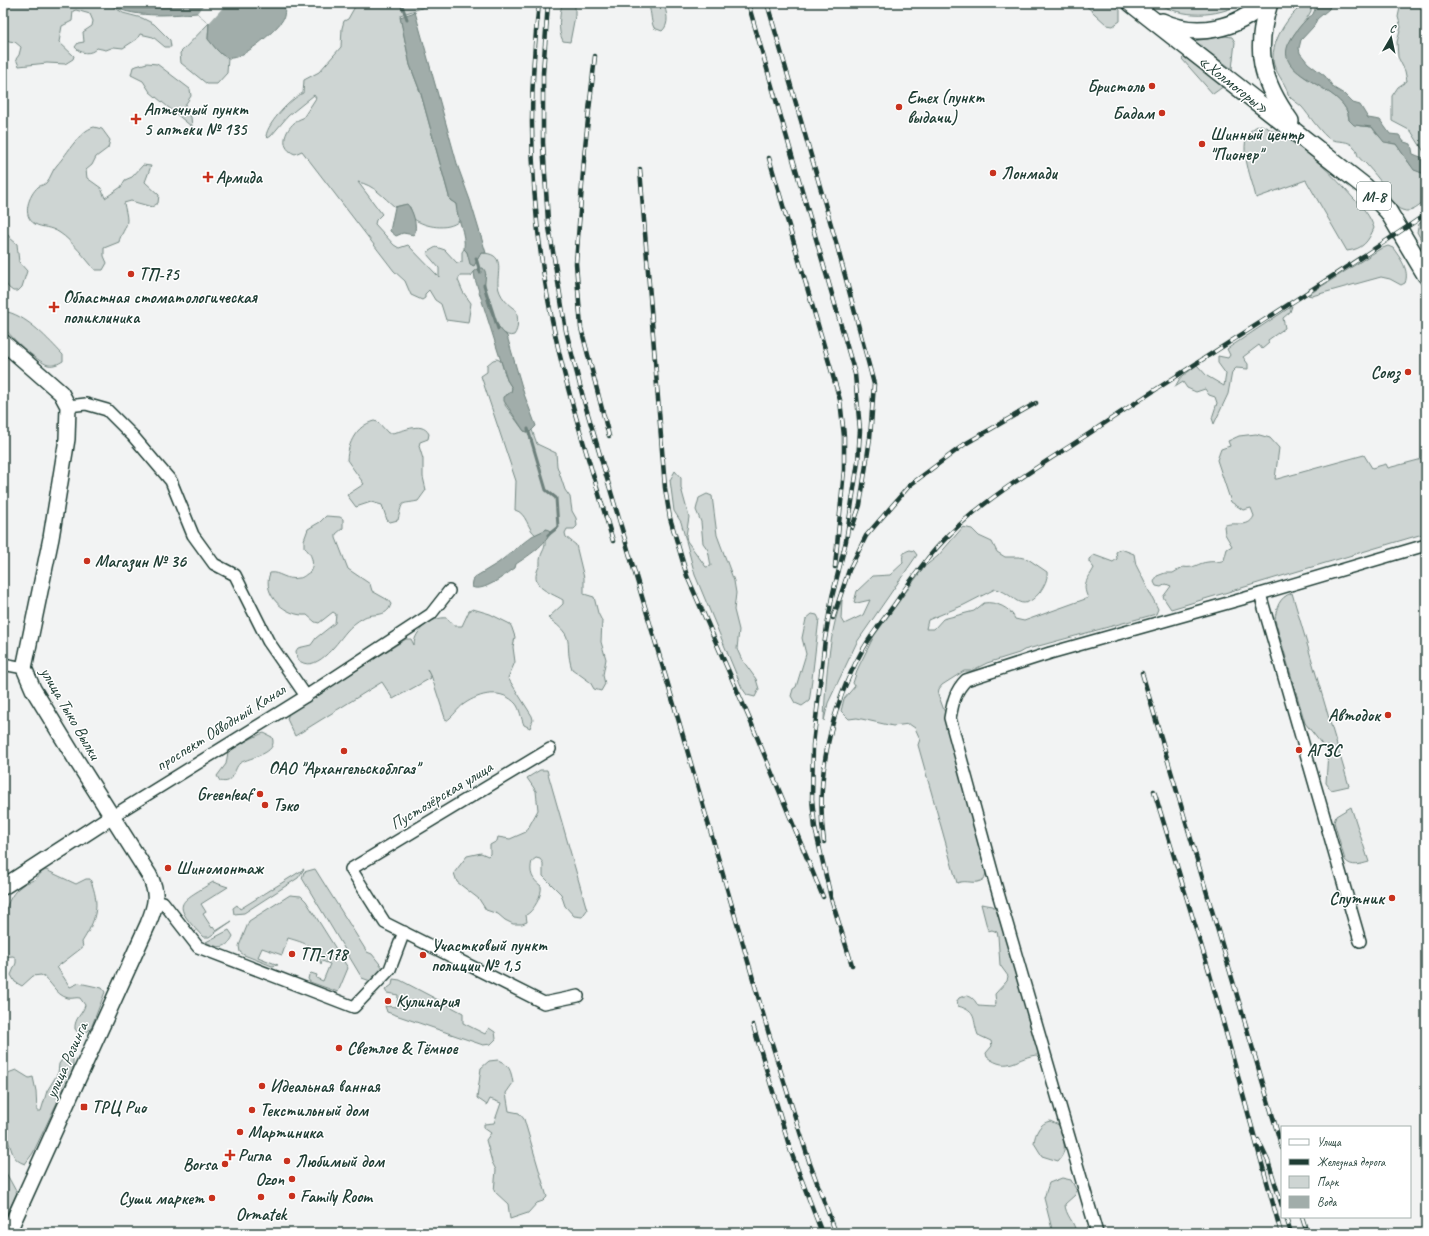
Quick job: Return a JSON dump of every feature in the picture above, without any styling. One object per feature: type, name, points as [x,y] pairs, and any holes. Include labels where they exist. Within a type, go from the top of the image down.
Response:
[{"type":"main road","name":"«Холмогоры»","points":[[1131,3],[1301,135]]},
{"type":"main road","name":"«Холмогоры»","points":[[1149,17],[1170,26],[1184,29],[1214,29],[1235,23],[1250,15],[1264,3]]},
{"type":"main road","name":"«Холмогоры»","points":[[1269,3],[1262,24],[1260,47],[1263,71],[1277,103],[1301,135]]},
{"type":"main road","name":"М-8","points":[[1301,135],[1364,186],[1388,211],[1426,275]]},
{"type":"street","points":[[3,342],[61,393],[68,406],[86,404],[107,410],[132,435],[171,481],[193,535],[214,564],[235,575],[268,641],[306,696]]},
{"type":"street","name":"улица Тыко Вылки","points":[[68,406],[68,439],[51,538],[24,668],[33,689],[111,817],[133,848],[149,875],[156,890],[156,901]]},
{"type":"street","points":[[1097,1233],[998,894],[950,718],[953,699],[958,688],[966,680],[1050,653],[1260,594],[1426,544]]},
{"type":"street","name":"проспект Обводный Канал","points":[[3,887],[111,817],[306,696],[431,614],[449,591]]},
{"type":"street","points":[[1260,594],[1360,941]]},
{"type":"street","points":[[3,664],[24,668]]},
{"type":"street","name":"Пустозёрская улица","points":[[404,932],[385,923],[350,870],[550,749]]},
{"type":"street","points":[[156,901],[163,902],[198,947],[354,1007],[390,968],[404,932],[544,1003],[578,996]]},
{"type":"street","name":"улица Розинга","points":[[8,1233],[148,924],[156,901]]},
{"type":"green space","points":[[3,3],[108,3],[123,13],[142,18],[154,24],[170,40],[171,47],[165,47],[153,37],[140,34],[137,39],[123,48],[114,47],[106,50],[97,48],[89,53],[80,51],[75,47],[78,43],[84,42],[83,32],[92,26],[93,21],[90,14],[76,10],[73,11],[72,21],[62,26],[59,42],[74,56],[73,59],[65,64],[47,63],[19,66],[16,59],[19,55],[21,47],[15,42],[3,40]]},
{"type":"green space","points":[[357,3],[437,3],[400,15],[410,65],[421,94],[450,200],[456,204],[459,221],[443,227],[424,224],[414,219],[410,207],[403,205],[395,207],[374,189],[358,182],[382,214],[376,220],[375,224],[394,245],[399,248],[408,245],[439,277],[439,268],[427,254],[436,247],[445,250],[457,263],[462,262],[462,252],[464,249],[467,252],[473,266],[481,253],[494,256],[497,259],[499,269],[498,285],[500,293],[507,303],[516,310],[518,319],[516,332],[514,335],[507,335],[501,330],[496,322],[487,301],[485,290],[486,274],[476,269],[471,276],[460,276],[458,280],[463,292],[471,303],[468,323],[446,320],[441,304],[435,300],[429,290],[425,294],[425,298],[422,300],[411,295],[405,281],[394,271],[302,151],[295,154],[289,151],[285,141],[286,135],[293,124],[303,118],[316,98],[314,95],[288,116],[271,136],[268,138],[266,136],[271,124],[281,111],[303,93],[304,80],[319,72],[341,47],[344,21],[348,19]]},
{"type":"green space","points":[[562,3],[575,3],[575,16],[570,42],[563,41],[561,37],[560,12]]},
{"type":"green space","points":[[647,3],[663,3],[667,14],[667,21],[665,28],[662,31],[654,28],[650,8]]},
{"type":"green space","points":[[1083,3],[1114,3],[1120,10],[1120,21],[1113,26],[1107,25]]},
{"type":"green space","points":[[1156,3],[1243,3],[1232,8],[1210,14],[1188,14]]},
{"type":"green space","points":[[1401,3],[1426,3],[1426,155],[1411,131],[1392,121],[1392,96],[1398,87],[1407,81],[1405,71],[1398,57],[1397,42],[1401,27],[1398,17]]},
{"type":"green space","points":[[1305,4],[1311,5],[1311,11],[1290,42],[1288,47],[1288,59],[1294,68],[1303,76],[1338,99],[1346,108],[1349,120],[1360,126],[1372,127],[1382,139],[1389,143],[1396,144],[1415,170],[1425,174],[1426,200],[1415,209],[1406,211],[1397,208],[1392,202],[1384,186],[1359,157],[1353,145],[1327,137],[1302,107],[1288,95],[1274,65],[1274,48],[1281,30],[1299,8]]},
{"type":"green space","points":[[209,23],[208,39],[221,54],[228,58],[227,73],[217,84],[207,84],[181,63],[180,53]]},
{"type":"green space","points":[[1225,36],[1232,37],[1235,42],[1232,69],[1194,41]]},
{"type":"green space","points":[[1184,57],[1224,86],[1213,94],[1182,59]]},
{"type":"green space","points":[[147,63],[157,64],[190,89],[191,96],[185,105],[184,111],[191,117],[192,127],[150,92],[143,81],[131,75],[133,67]]},
{"type":"green space","points":[[1261,125],[1300,147],[1333,176],[1363,208],[1374,228],[1370,237],[1361,247],[1347,251],[1306,180],[1256,198],[1248,169],[1245,147],[1247,137],[1252,130]]},
{"type":"green space","points":[[94,127],[102,129],[110,140],[108,148],[96,157],[92,165],[86,170],[87,178],[101,188],[105,198],[121,187],[125,180],[132,177],[143,165],[151,166],[145,182],[159,195],[158,203],[152,207],[131,201],[124,203],[127,223],[119,242],[104,248],[104,256],[107,263],[103,270],[95,270],[74,245],[60,233],[53,229],[35,224],[28,216],[27,211],[29,200],[38,187],[48,181],[55,167],[83,133]]},
{"type":"green space","points":[[1426,218],[1426,249],[1417,232],[1419,224]]},
{"type":"green space","points":[[3,226],[10,238],[17,244],[19,262],[27,271],[22,287],[18,291],[13,291],[3,280]]},
{"type":"green space","points":[[1388,246],[1393,248],[1404,264],[1406,273],[1405,283],[1401,285],[1390,279],[1381,277],[1312,296],[1308,295],[1380,249]]},
{"type":"green space","points":[[1292,306],[1290,312],[1283,318],[1285,328],[1268,340],[1269,343],[1262,349],[1259,345],[1243,357],[1248,364],[1248,369],[1236,368],[1232,372],[1228,394],[1214,424],[1212,418],[1217,403],[1215,397],[1209,395],[1205,389],[1196,392],[1187,388],[1183,382],[1175,387],[1180,378],[1197,365],[1207,376],[1224,386],[1226,374],[1218,363],[1218,356],[1228,358],[1230,355],[1227,349]]},
{"type":"green space","points":[[8,312],[23,319],[38,330],[63,355],[63,361],[48,365],[37,359],[24,348],[11,336],[3,325],[3,313]]},
{"type":"green space","points":[[497,359],[501,361],[507,380],[512,388],[511,392],[507,394],[505,405],[524,431],[527,432],[532,430],[537,444],[556,453],[557,466],[565,490],[570,497],[572,511],[576,518],[577,526],[574,529],[567,529],[565,533],[566,537],[576,545],[584,578],[584,594],[594,597],[598,613],[602,621],[601,642],[606,659],[603,675],[605,684],[601,691],[594,689],[590,682],[572,669],[566,636],[557,625],[548,618],[563,604],[563,600],[541,587],[536,578],[545,541],[550,535],[547,529],[536,535],[522,514],[515,510],[516,481],[481,376],[487,372],[487,365],[493,360]]},
{"type":"green space","points":[[374,421],[378,422],[388,433],[416,427],[425,430],[429,434],[428,439],[420,442],[419,446],[423,459],[423,477],[426,490],[418,501],[403,504],[398,520],[390,522],[387,520],[382,505],[371,502],[356,507],[347,495],[364,484],[347,460],[349,447],[358,431],[368,423]]},
{"type":"green space","points":[[1256,434],[1270,438],[1279,448],[1275,479],[1364,455],[1372,468],[1386,464],[1388,468],[1426,458],[1426,533],[1171,609],[1163,597],[1171,586],[1166,584],[1161,587],[1156,586],[1154,582],[1157,576],[1165,573],[1173,573],[1183,567],[1224,560],[1227,549],[1232,546],[1225,534],[1224,526],[1228,524],[1248,523],[1254,516],[1251,508],[1243,510],[1231,502],[1217,460],[1221,449],[1230,446],[1228,441],[1239,436]]},
{"type":"green space","points":[[675,471],[681,478],[681,488],[689,517],[686,536],[687,541],[706,567],[711,566],[708,550],[703,543],[701,522],[696,510],[699,498],[707,494],[712,496],[717,535],[734,581],[736,593],[734,610],[739,630],[737,649],[741,658],[756,679],[759,689],[755,697],[747,695],[742,688],[695,575],[681,522],[674,511],[670,480]]},
{"type":"green space","points":[[326,516],[340,517],[343,519],[343,528],[336,534],[336,538],[348,569],[370,584],[372,591],[388,600],[391,604],[386,612],[367,616],[356,622],[331,650],[318,661],[311,664],[304,663],[297,659],[296,651],[298,648],[311,645],[316,638],[335,623],[336,614],[333,612],[319,623],[315,622],[307,615],[299,615],[291,612],[277,603],[269,589],[268,581],[270,573],[276,573],[294,579],[302,577],[310,572],[312,569],[312,559],[304,547],[304,540],[308,529],[320,522]]},
{"type":"green space","points":[[963,527],[972,529],[979,536],[992,542],[997,552],[1005,557],[1019,557],[1028,559],[1047,572],[1047,577],[1040,592],[1033,599],[1027,602],[1022,603],[1017,601],[1008,594],[995,589],[964,605],[928,620],[926,629],[934,629],[943,619],[974,611],[984,603],[998,604],[1010,612],[1015,619],[1024,621],[1088,598],[1085,585],[1094,568],[1089,562],[1089,559],[1094,555],[1113,562],[1117,559],[1116,552],[1121,549],[1134,554],[1136,565],[1158,609],[1156,614],[1024,650],[987,663],[971,671],[964,671],[942,685],[939,689],[938,694],[948,721],[987,871],[984,879],[981,881],[957,883],[918,745],[920,739],[915,728],[909,724],[893,726],[857,718],[849,719],[841,711],[844,699],[855,686],[853,683],[858,668],[874,636],[924,567],[938,556]]},
{"type":"green space","points":[[910,550],[914,551],[917,555],[857,642],[828,703],[824,721],[825,692],[831,643],[842,600],[841,619],[844,624],[863,615],[870,600],[857,603],[854,602],[857,591],[873,576],[890,575],[903,563],[904,553]]},
{"type":"green space","points":[[1292,593],[1349,786],[1331,790],[1326,783],[1328,752],[1305,723],[1275,620],[1276,611],[1281,600]]},
{"type":"green space","points":[[473,609],[490,614],[510,624],[512,628],[515,637],[513,647],[515,662],[508,678],[532,716],[533,720],[530,728],[524,725],[519,708],[516,704],[510,699],[498,694],[484,695],[470,700],[446,721],[431,675],[427,669],[431,678],[393,699],[382,682],[295,736],[287,719],[289,713],[406,639],[411,639],[414,645],[417,634],[430,622],[436,619],[447,618],[454,626],[462,626],[469,611]]},
{"type":"green space","points":[[812,614],[817,615],[819,619],[810,696],[809,701],[802,706],[795,703],[791,696],[793,689],[796,687],[806,654],[802,638],[806,619]]},
{"type":"green space","points":[[264,733],[272,737],[273,743],[268,751],[240,763],[231,779],[225,782],[220,781],[217,776],[226,764],[228,752],[246,741]]},
{"type":"green space","points":[[540,770],[547,770],[587,910],[582,917],[574,916],[565,906],[561,894],[543,876],[543,863],[540,859],[536,858],[532,861],[531,872],[535,881],[541,886],[539,898],[532,910],[526,915],[527,922],[522,924],[513,924],[498,914],[486,910],[479,899],[457,882],[454,873],[467,856],[481,853],[488,856],[490,854],[490,845],[497,841],[498,837],[510,839],[526,832],[538,810],[536,791],[527,778]]},
{"type":"green space","points":[[1351,807],[1369,862],[1357,865],[1351,864],[1345,860],[1334,822],[1336,816]]},
{"type":"green space","points":[[304,869],[298,878],[244,913],[234,914],[233,908],[237,905],[240,909]]},
{"type":"green space","points":[[315,869],[367,952],[372,954],[383,968],[373,982],[362,978],[302,878],[304,872]]},
{"type":"green space","points":[[46,870],[76,884],[86,879],[90,879],[93,888],[96,905],[94,919],[82,942],[83,947],[57,967],[70,987],[79,983],[102,988],[105,992],[91,1028],[84,1035],[80,1035],[75,1029],[77,1019],[85,1005],[80,998],[70,998],[60,994],[41,975],[33,976],[22,986],[15,982],[11,975],[16,963],[16,958],[13,956],[3,957],[4,919],[9,901],[22,886],[34,880]]},
{"type":"green space","points":[[213,882],[228,887],[201,904],[206,912],[203,914],[212,928],[213,927],[216,931],[232,921],[209,937],[203,937],[186,917],[182,905],[192,895]]},
{"type":"green space","points":[[290,895],[301,896],[306,901],[348,968],[338,992],[310,982],[308,979],[311,973],[317,975],[316,978],[323,981],[330,964],[322,961],[321,965],[317,953],[305,944],[288,938],[282,955],[262,948],[258,957],[278,965],[272,966],[240,952],[239,946],[249,921]]},
{"type":"green space","points":[[981,904],[993,906],[1000,916],[1027,1009],[1028,1021],[1037,1043],[1038,1055],[1024,1058],[1013,1063],[1001,1064],[987,1057],[986,1053],[992,1046],[991,1041],[978,1035],[972,1014],[964,1008],[958,1006],[957,1001],[959,998],[968,996],[975,1001],[978,1006],[994,1007],[996,1003],[995,994],[1007,981],[1008,976],[1000,965],[997,932],[992,930],[988,931]]},
{"type":"green space","points":[[229,930],[233,936],[225,945],[218,947],[206,942]]},
{"type":"green space","points":[[393,979],[400,980],[463,1013],[463,1023],[485,1034],[489,1028],[495,1032],[496,1039],[491,1044],[483,1045],[387,1012],[385,1006],[397,1007],[398,995],[387,993],[385,990],[392,985]]},
{"type":"green space","points":[[73,1054],[73,1069],[33,1153],[25,1164],[15,1158],[8,1141],[5,1145],[5,1171],[17,1193],[3,1222],[3,1079],[8,1073],[16,1070],[29,1078],[33,1077],[36,1091],[37,1111],[41,1111],[47,1091],[58,1073],[59,1064],[64,1057]]},
{"type":"green space","points":[[498,1060],[505,1064],[511,1072],[513,1083],[506,1093],[509,1111],[519,1113],[524,1119],[547,1197],[543,1201],[537,1203],[528,1213],[510,1219],[508,1204],[494,1191],[496,1170],[492,1162],[486,1140],[491,1133],[484,1128],[484,1124],[494,1123],[501,1103],[490,1099],[487,1105],[477,1098],[481,1068],[489,1061]]},
{"type":"green space","points":[[1050,1121],[1059,1125],[1064,1144],[1063,1152],[1058,1161],[1042,1156],[1034,1143],[1041,1126]]},
{"type":"green space","points":[[1062,1178],[1071,1180],[1077,1191],[1075,1195],[1065,1204],[1065,1208],[1074,1225],[1076,1233],[1053,1233],[1044,1198],[1049,1183]]},
{"type":"water","points":[[108,3],[285,3],[285,7],[282,21],[272,32],[242,55],[229,58],[220,53],[208,39],[209,23],[197,13],[163,15],[139,14],[127,12]]},
{"type":"water","points":[[1318,3],[1331,3],[1329,9],[1317,19],[1314,26],[1301,40],[1299,48],[1300,53],[1308,63],[1325,76],[1334,88],[1344,94],[1353,103],[1360,105],[1368,118],[1380,120],[1390,134],[1399,135],[1404,142],[1411,144],[1413,154],[1426,159],[1426,176],[1425,174],[1414,170],[1396,144],[1384,142],[1372,127],[1354,125],[1349,120],[1346,108],[1337,99],[1326,90],[1301,75],[1292,66],[1287,57],[1288,45],[1300,27],[1313,14]]},
{"type":"water","points":[[415,12],[458,167],[486,253],[481,253],[474,266],[470,264],[467,252],[464,249],[464,237],[456,204],[450,200],[421,94],[410,65],[400,17]]},
{"type":"water","points":[[407,204],[414,218],[414,235],[403,233],[396,236],[390,231],[395,207]]},
{"type":"water","points":[[479,268],[483,268],[485,271],[485,289],[488,304],[496,322],[507,336],[524,394],[536,426],[530,432],[524,431],[504,401],[504,397],[511,392],[512,388],[507,380],[475,279],[474,272]]},
{"type":"water","points":[[547,529],[550,531],[546,540],[536,550],[516,564],[515,568],[500,579],[482,588],[472,587],[475,577],[498,563],[532,536]]},
{"type":"pier","points":[[205,3],[227,3],[209,23],[197,13]]},
{"type":"waterway","points":[[401,3],[407,19]]},
{"type":"waterway","points":[[476,258],[480,272]]},
{"type":"waterway","points":[[484,285],[498,329]]},
{"type":"waterway","points":[[528,429],[546,490],[556,498],[558,527],[548,535]]},
{"type":"railway","points":[[539,3],[535,45],[532,128],[536,211],[541,252],[547,293],[561,360],[582,438],[613,541]]},
{"type":"railway","points":[[548,3],[543,73],[543,143],[548,221],[566,331],[584,401],[677,715],[768,1031],[810,1164],[836,1233]]},
{"type":"railway","points":[[748,3],[855,374],[860,430],[858,462],[846,541],[832,597],[825,639],[813,745],[812,799],[815,828],[831,898],[852,965]]},
{"type":"railway","points":[[767,3],[836,242],[874,384],[870,438],[860,505],[852,528]]},
{"type":"railway","points":[[595,56],[585,147],[576,263],[581,328],[609,436]]},
{"type":"railway","points":[[769,158],[840,400],[844,436],[844,470],[835,567]]},
{"type":"railway","points":[[640,169],[665,488],[670,518],[687,576],[750,720],[823,897]]},
{"type":"railway","points":[[824,842],[822,818],[824,768],[834,719],[851,672],[869,639],[921,568],[943,541],[983,505],[1019,479],[1426,214]]},
{"type":"railway","points":[[833,618],[849,570],[866,536],[910,485],[965,444],[1036,403]]},
{"type":"railway","points":[[1142,673],[1281,1145]]},
{"type":"railway","points":[[1154,791],[1209,971],[1281,1233]]},
{"type":"railway","points":[[753,1025],[791,1152],[822,1233]]},
{"type":"railway","points":[[1258,1140],[1268,1161],[1281,1203]]},
{"type":"railway","points":[[1286,1218],[1291,1233]]},
{"type":"railway","points":[[1302,1218],[1307,1233]]},
{"type":"place","name":"Бристоль","points":[[1152,86]]},
{"type":"place","name":"Emex (пункт выдачи)","points":[[899,107]]},
{"type":"place","name":"Бадам","points":[[1162,113]]},
{"type":"place","name":"Аптечный пункт 5 аптеки № 135","points":[[136,119]]},
{"type":"place","name":"Шинный центр \"Пионер\"","points":[[1202,144]]},
{"type":"place","name":"Лонмади","points":[[993,173]]},
{"type":"place","name":"Армида","points":[[208,177]]},
{"type":"place","name":"ТП-75","points":[[131,274]]},
{"type":"place","name":"Областная стоматологическая поликлиника","points":[[54,307]]},
{"type":"place","name":"Союз","points":[[1408,372]]},
{"type":"place","name":"Магазин № 36","points":[[87,561]]},
{"type":"place","name":"Автодок","points":[[1388,715]]},
{"type":"place","name":"АГЗС","points":[[1299,750]]},
{"type":"place","name":"ОАО \"Архангельскоблгаз\"","points":[[344,751]]},
{"type":"place","name":"Greenleaf","points":[[260,794]]},
{"type":"place","name":"Тэко","points":[[265,805]]},
{"type":"place","name":"Шиномонтаж","points":[[168,868]]},
{"type":"place","name":"Спутник","points":[[1392,898]]},
{"type":"place","name":"ТП-178","points":[[292,954]]},
{"type":"place","name":"Участковый пункт полиции № 1,5","points":[[423,955]]},
{"type":"place","name":"Кулинария","points":[[388,1001]]},
{"type":"place","name":"Светлое & Тёмное","points":[[339,1048]]},
{"type":"place","name":"Идеальная ванная","points":[[262,1086]]},
{"type":"place","name":"ТРЦ Рио","points":[[84,1107]]},
{"type":"place","name":"Текстильный дом","points":[[252,1110]]},
{"type":"place","name":"Мартиника","points":[[240,1132]]},
{"type":"place","name":"Ригла","points":[[230,1155]]},
{"type":"place","name":"Любимый дом","points":[[287,1161]]},
{"type":"place","name":"Borsa","points":[[225,1164]]},
{"type":"place","name":"Ozon","points":[[292,1179]]},
{"type":"place","name":"Family Room","points":[[292,1196]]},
{"type":"place","name":"Ormatek","points":[[261,1197]]},
{"type":"place","name":"Суши маркет","points":[[212,1198]]}]
